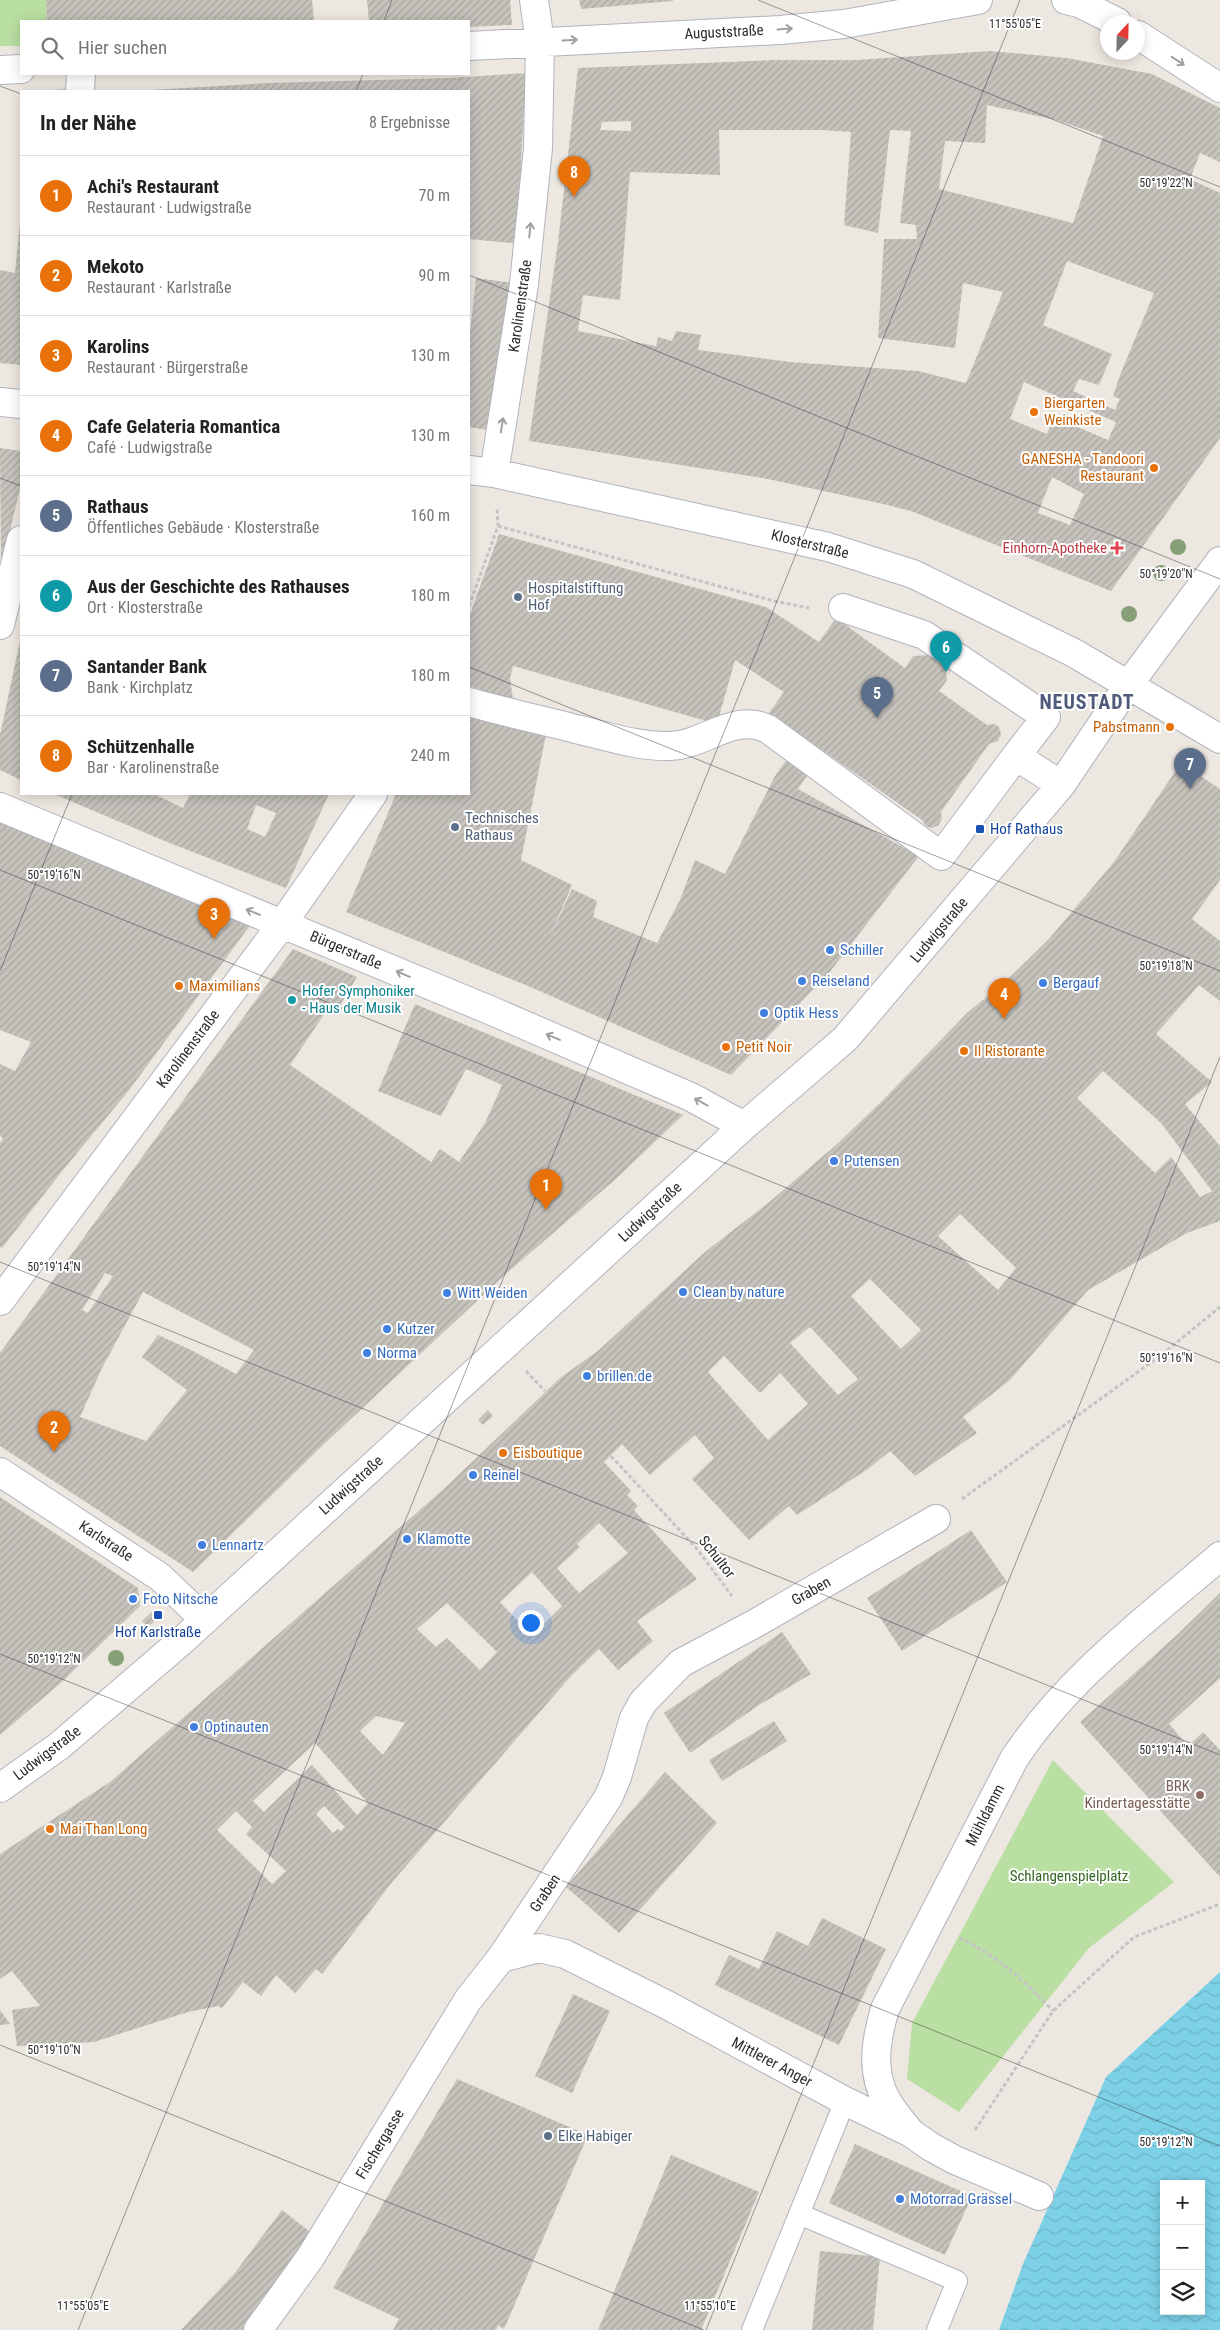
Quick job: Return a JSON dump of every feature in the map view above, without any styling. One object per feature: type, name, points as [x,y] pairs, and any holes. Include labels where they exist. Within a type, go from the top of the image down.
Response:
[{"type":"street","name":"Karolinenstraße","points":[[481,471],[526,265],[538,148],[540,42],[534,0]]},
{"type":"street","name":"Auguststraße","points":[[470,46],[780,30],[844,24],[978,0]]},
{"type":"street","points":[[1066,0],[1079,3],[1103,15]]},
{"type":"street","points":[[1145,40],[1220,88]]},
{"type":"street","points":[[0,70],[20,69]]},
{"type":"street","points":[[80,90],[81,75]]},
{"type":"street","points":[[0,402],[20,404]]},
{"type":"street","name":"Klosterstraße","points":[[481,471],[828,547],[913,574],[1074,653],[1220,739]]},
{"type":"street","points":[[0,625],[20,544]]},
{"type":"street","name":"Ludwigstraße","points":[[0,1788],[59,1746],[205,1620],[744,1126],[845,1039],[922,951],[1061,785],[1129,684],[1220,561]]},
{"type":"street","points":[[470,702],[655,746],[673,746],[698,740],[741,723],[759,724],[941,856],[1046,717],[924,635],[843,608]]},
{"type":"street","points":[[1016,756],[1061,785]]},
{"type":"street","name":"Karolinenstraße","points":[[4,1287],[282,924],[372,795]]},
{"type":"street","name":"Bürgerstraße","points":[[0,807],[492,1011],[691,1097],[744,1126]]},
{"type":"street","name":"Karlstraße","points":[[0,1472],[160,1577],[205,1620]]},
{"type":"street","name":"Graben","points":[[502,1958],[608,1798],[617,1777],[634,1718],[643,1702],[681,1663],[756,1623],[936,1519]]},
{"type":"street","name":"Mühldamm","points":[[911,2133],[887,2101],[877,2075],[876,2051],[878,2033],[885,2009],[1014,1759],[1033,1730],[1062,1697],[1098,1662],[1220,1556]]},
{"type":"street","name":"Mittlerer Anger","points":[[502,1958],[539,1948],[565,1954],[669,2006],[845,2101],[911,2133],[955,2160],[1039,2196]]},
{"type":"street","name":"Fischergasse","points":[[258,2330],[310,2258],[468,2000],[502,1958]]},
{"type":"lane","points":[[752,2330],[845,2101]]},
{"type":"lane","points":[[799,2214],[958,2281],[937,2330]]},
{"type":"path","points":[[470,603],[498,526],[481,471]]},
{"type":"path","points":[[498,526],[774,601],[810,609],[843,608]]},
{"type":"path","points":[[936,1519],[1160,1356],[1220,1307]]},
{"type":"path","name":"Schultor","points":[[611,1456],[698,1549],[733,1596],[725,1602]]},
{"type":"path","points":[[955,2160],[1053,2011],[1134,1937],[1220,1904]]},
{"type":"path","points":[[930,1923],[978,1947],[1016,1974],[1053,2011]]},
{"type":"green space","points":[[0,0],[46,0],[47,20],[20,20],[20,46],[0,46]]},
{"type":"green space","name":"Schlangenspielplatz","points":[[1053,1760],[1174,1882],[1089,1948],[959,2112],[907,2079],[912,2023]]},
{"type":"water","points":[[1220,1972],[1220,2330],[999,2330],[1023,2264],[1106,2077]]},
{"type":"building","points":[[46,0],[312,0],[314,20],[47,20]]},
{"type":"building","points":[[367,0],[510,0],[512,25],[470,27],[470,20],[369,20]]},
{"type":"building","points":[[579,0],[673,0],[673,1],[581,9]]},
{"type":"building","points":[[990,51],[1067,58],[1152,74],[1220,108],[1220,162],[1200,153],[1190,179],[1220,193],[1220,438],[1111,591],[911,511],[768,479],[529,441],[558,242],[578,68],[774,60],[857,60]],"holes":[[[987,105],[1056,120],[1103,136],[1073,223],[939,189],[945,141],[985,143]],[[631,121],[631,131],[600,130],[602,122]],[[719,130],[820,130],[851,132],[844,225],[878,233],[890,130],[911,131],[900,223],[916,225],[917,239],[884,239],[878,338],[955,348],[963,283],[1003,292],[966,383],[918,371],[790,362],[698,350],[701,335],[676,331],[672,341],[658,337],[656,346],[578,331],[583,295],[620,300],[630,172],[720,175]],[[1067,261],[1154,293],[1120,375],[1113,396],[1120,399],[1115,410],[1073,391],[1079,379],[1099,385],[1112,354],[1043,325]],[[1024,382],[1116,422],[1108,440],[1054,417],[1047,434],[1010,419]],[[1052,477],[1084,494],[1070,525],[1038,513]]]},
{"type":"building","points":[[526,73],[521,162],[520,244],[470,239],[470,90],[151,90],[268,83],[451,78]]},
{"type":"building","points":[[20,223],[20,365],[0,363],[0,270],[15,273]]},
{"type":"building","points":[[476,278],[513,283],[494,431],[470,427],[470,333]]},
{"type":"building","points":[[0,448],[20,451],[20,488],[1,569]]},
{"type":"building","points":[[499,534],[766,607],[819,642],[836,618],[905,668],[913,656],[931,655],[945,665],[947,680],[939,691],[987,725],[994,724],[999,727],[1001,734],[998,741],[989,744],[941,812],[942,818],[939,825],[932,828],[926,826],[922,820],[769,713],[784,692],[735,660],[717,724],[513,666],[510,678],[516,721],[547,729],[521,860],[572,885],[549,939],[572,889],[597,901],[593,917],[657,943],[680,900],[695,860],[725,874],[775,776],[789,756],[810,771],[798,789],[919,856],[829,973],[731,1075],[528,986],[346,912],[396,795],[470,795],[470,708],[490,714],[482,690],[470,686],[470,614]]},
{"type":"building","points":[[20,641],[20,780],[0,770],[0,735]]},
{"type":"building","points":[[1181,763],[1220,789],[1220,880],[1192,919],[1220,941],[1220,1001],[1199,985],[1156,1034],[1212,1082],[1185,1104],[1220,1146],[1220,1221],[1187,1233],[1088,1290],[1010,1380],[963,1417],[977,1433],[915,1476],[890,1451],[868,1469],[797,1515],[789,1506],[749,1540],[692,1479],[714,1458],[695,1435],[650,1475],[622,1444],[604,1462],[631,1491],[627,1495],[638,1506],[634,1510],[697,1579],[637,1621],[653,1641],[618,1670],[599,1649],[571,1676],[393,1881],[322,1974],[316,1969],[295,1993],[276,1975],[261,1996],[243,1982],[222,2008],[218,2006],[188,2012],[94,2042],[17,2046],[12,2010],[40,2006],[12,1971],[0,1979],[0,1854],[110,1782],[447,1486],[560,1378],[599,1350],[705,1252],[767,1204],[835,1146],[882,1101],[968,1012],[1004,983],[1049,939],[1114,862]],"holes":[[[1103,1071],[1161,1123],[1212,1191],[1200,1197],[1171,1157],[1155,1173],[1077,1098]],[[960,1214],[1016,1268],[998,1290],[938,1236]],[[870,1279],[921,1330],[901,1349],[851,1296]],[[810,1327],[858,1379],[838,1395],[790,1343]],[[724,1356],[760,1393],[780,1373],[808,1404],[768,1440],[708,1372]],[[599,1523],[628,1553],[579,1593],[557,1568],[580,1547],[577,1544]],[[532,1572],[562,1606],[532,1636],[500,1602]],[[447,1603],[497,1652],[480,1670],[447,1638],[436,1647],[417,1629]],[[376,1716],[405,1723],[383,1755],[360,1731]],[[315,1743],[368,1803],[357,1815],[312,1765],[264,1812],[253,1801]],[[324,1806],[345,1827],[341,1831],[338,1829],[333,1833],[316,1814]],[[236,1811],[252,1827],[246,1834],[286,1871],[272,1884],[217,1830]]]},
{"type":"building","points":[[56,795],[156,795],[183,808],[190,795],[329,795],[286,888],[167,842]],"holes":[[[256,805],[276,813],[265,837],[247,829]]]},
{"type":"building","points":[[0,822],[251,924],[130,1089],[2,1248],[0,1247],[0,1143],[3,1138],[0,1136],[0,1064],[15,1071],[31,1042],[0,1030]]},
{"type":"building","points":[[293,949],[357,977],[335,1014],[327,1010],[290,1065],[431,1162],[440,1149],[459,1162],[485,1123],[502,1085],[466,1069],[441,1116],[378,1091],[415,1004],[683,1115],[617,1178],[508,1272],[324,1444],[193,1572],[0,1446],[0,1353]],"holes":[[[105,1273],[113,1276],[88,1313],[82,1310]],[[143,1292],[254,1350],[236,1374],[158,1335],[142,1357],[187,1390],[146,1441],[80,1417],[102,1368]]]},
{"type":"building","points":[[488,1410],[493,1416],[483,1425],[478,1420]]},
{"type":"building","points":[[0,1497],[138,1588],[140,1606],[64,1680],[0,1735]]},
{"type":"building","points":[[971,1530],[1007,1582],[902,1651],[867,1598]]},
{"type":"building","points":[[1220,1593],[1220,1678],[1169,1724],[1188,1746],[1203,1732],[1220,1750],[1220,1877],[1080,1722],[1177,1635]]},
{"type":"building","points":[[152,1612],[158,1618],[148,1627],[142,1621]]},
{"type":"building","points":[[782,1632],[811,1674],[759,1705],[690,1753],[664,1713]]},
{"type":"building","points":[[774,1721],[787,1741],[722,1781],[709,1760]]},
{"type":"building","points":[[665,1772],[717,1823],[619,1933],[566,1887]]},
{"type":"building","points":[[822,1918],[886,1949],[839,2045],[715,1985],[729,1955],[759,1969],[777,1931],[808,1946]]},
{"type":"building","points":[[573,1994],[610,2011],[572,2093],[535,2076]]},
{"type":"building","points":[[0,2010],[10,2024],[0,2025]]},
{"type":"building","points":[[457,2079],[588,2135],[504,2329],[498,2325],[496,2330],[393,2330],[399,2319],[333,2288]]},
{"type":"building","name":"Motorrad Grässel","points":[[855,2144],[972,2196],[945,2255],[829,2203]]},
{"type":"building","points":[[671,2155],[759,2192],[701,2330],[598,2330]]},
{"type":"building","points":[[282,2210],[314,2235],[244,2330],[181,2330],[234,2274]]},
{"type":"building","points":[[820,2251],[880,2257],[873,2330],[812,2330]]},
{"type":"place","name":"Schützenhalle","points":[[574,197]]},
{"type":"place","name":"Biergarten Weinkiste","points":[[1034,412]]},
{"type":"place","name":"GANESHA - Tandoori Restaurant","points":[[1154,468]]},
{"type":"place","name":"Einhorn-Apotheke","points":[[1117,548]]},
{"type":"place","name":"Hospitalstiftung Hof","points":[[518,597]]},
{"type":"place","name":"Aus der Geschichte des Rathauses","points":[[946,672]]},
{"type":"place","name":"Rathaus","points":[[877,718]]},
{"type":"place","name":"Pabstmann","points":[[1170,727]]},
{"type":"place","name":"Santander Bank","points":[[1190,789]]},
{"type":"place","name":"Technisches Rathaus","points":[[455,827]]},
{"type":"place","name":"Hof Rathaus","points":[[980,829]]},
{"type":"place","name":"Karolins","points":[[214,939]]},
{"type":"place","name":"Schiller","points":[[830,950]]},
{"type":"place","name":"Reiseland","points":[[802,981]]},
{"type":"place","name":"Bergauf","points":[[1043,983]]},
{"type":"place","name":"Maximilians","points":[[179,986]]},
{"type":"place","name":"Hofer Symphoniker - Haus der Musik","points":[[292,1000]]},
{"type":"place","name":"Optik Hess","points":[[764,1013]]},
{"type":"place","name":"Cafe Gelateria Romantica","points":[[1004,1019]]},
{"type":"place","name":"Petit Noir","points":[[726,1047]]},
{"type":"place","name":"Il Ristorante","points":[[964,1051]]},
{"type":"place","name":"Putensen","points":[[834,1161]]},
{"type":"place","name":"Achi's Restaurant","points":[[546,1210]]},
{"type":"place","name":"Clean by nature","points":[[683,1292]]},
{"type":"place","name":"Witt Weiden","points":[[447,1293]]},
{"type":"place","name":"Kutzer","points":[[387,1329]]},
{"type":"place","name":"Norma","points":[[367,1353]]},
{"type":"place","name":"brillen.de","points":[[587,1376]]},
{"type":"place","name":"Mekoto","points":[[54,1452]]},
{"type":"place","name":"Eisboutique","points":[[503,1453]]},
{"type":"place","name":"Reinel","points":[[473,1475]]},
{"type":"place","name":"Klamotte","points":[[407,1539]]},
{"type":"place","name":"Lennartz","points":[[202,1545]]},
{"type":"place","name":"Foto Nitsche","points":[[133,1599]]},
{"type":"place","name":"Hof Karlstraße","points":[[158,1615]]},
{"type":"place","name":"Optinauten","points":[[194,1727]]},
{"type":"place","name":"BRK Kindertagesstätte","points":[[1200,1795]]},
{"type":"place","name":"Mai Than Long","points":[[50,1829]]},
{"type":"place","name":"Elke Habiger","points":[[548,2136]]},
{"type":"place","name":"Motorrad Grässel","points":[[900,2199]]},
{"type":"district","name":"NEUSTADT","points":[[1087,702]]}]
